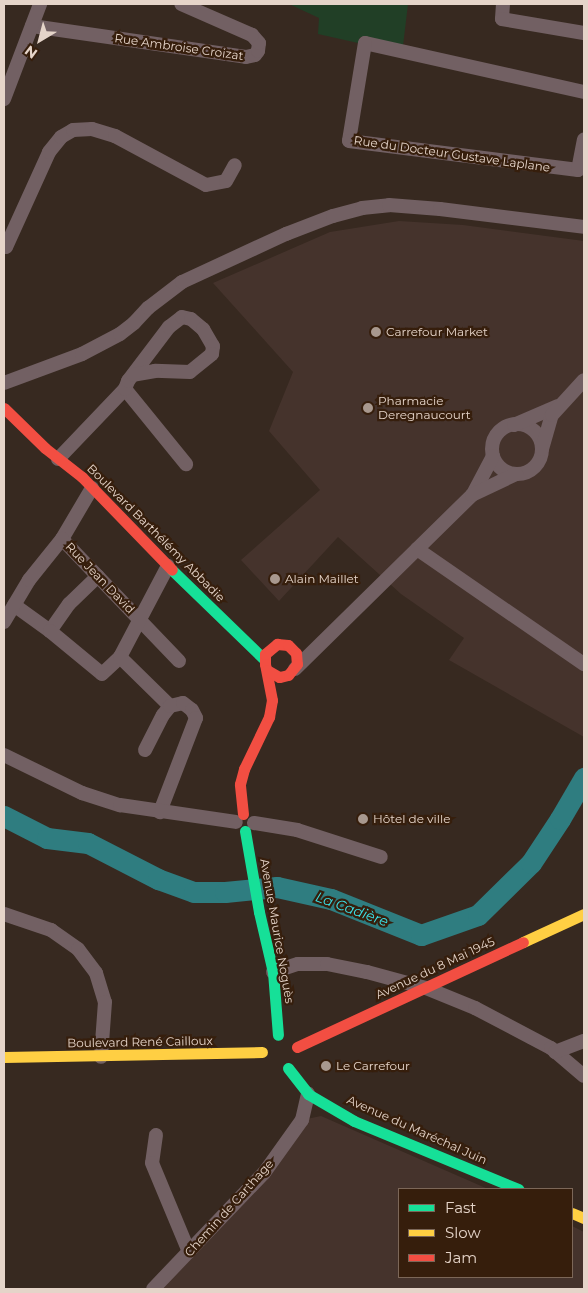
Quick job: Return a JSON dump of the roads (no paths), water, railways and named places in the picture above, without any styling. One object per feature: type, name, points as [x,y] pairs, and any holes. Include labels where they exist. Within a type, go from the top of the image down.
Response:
[{"type":"main road","name":"Boulevard Barthélémy Abbadie","points":[[4,408],[92,488],[266,664]]},
{"type":"main road","points":[[243,640],[271,647],[283,643],[293,648],[298,658],[290,673],[274,676],[266,664],[271,647]]},
{"type":"main road","name":"Avenue Maurice Noguès","points":[[266,664],[272,694],[268,718],[244,769],[240,784],[244,823],[259,912],[273,972],[278,1008],[278,1035]]},
{"type":"main road","name":"Avenue Maurice Noguès","points":[[272,694],[290,673]]},
{"type":"main road","name":"Avenue du 8 Mai 1945","points":[[296,1047],[584,914]]},
{"type":"main road","points":[[278,1035],[289,1037],[296,1047],[296,1060],[288,1068],[271,1067],[262,1052],[268,1039],[278,1035]]},
{"type":"main road","name":"Boulevard René Cailloux","points":[[4,1055],[19,1057],[101,1057],[262,1052]]},
{"type":"main road","name":"Avenue du Maréchal Juin","points":[[288,1068],[308,1094],[354,1120],[516,1188]]},
{"type":"street","points":[[4,99],[40,4]]},
{"type":"street","name":"Rue Ambroise Croizat","points":[[32,26],[246,58],[255,55],[258,51],[259,42],[252,36],[180,4]]},
{"type":"street","points":[[503,4],[502,20],[584,33]]},
{"type":"street","name":"Rue du Docteur Gustave Laplane","points":[[584,92],[365,43],[348,141],[578,170],[584,140]]},
{"type":"street","points":[[4,246],[6,247],[50,152],[61,137],[72,130],[92,129],[116,136],[206,185],[226,181],[235,165]]},
{"type":"street","points":[[4,383],[82,354],[120,334],[148,308],[182,282],[286,234],[333,216],[362,208],[389,205],[440,209],[584,227]]},
{"type":"street","points":[[58,459],[125,389],[134,375],[169,327],[182,317],[191,319],[203,329],[213,346],[212,354],[190,372],[155,371],[134,375]]},
{"type":"street","points":[[559,406],[507,427],[497,435],[492,448],[493,456],[502,469],[516,474],[523,474],[537,465],[548,424],[559,406],[584,380]]},
{"type":"street","points":[[125,389],[186,464]]},
{"type":"street","points":[[514,425],[521,425],[533,431],[541,443],[542,450]]},
{"type":"street","points":[[290,673],[472,495],[493,456]]},
{"type":"street","points":[[472,495],[516,474]]},
{"type":"street","name":"Rue Jean David","points":[[92,488],[62,539],[179,661]]},
{"type":"street","points":[[4,622],[29,580],[62,539]]},
{"type":"street","points":[[418,549],[584,664]]},
{"type":"street","points":[[14,605],[50,631],[102,674],[120,657],[168,566]]},
{"type":"street","points":[[50,631],[69,604],[98,576]]},
{"type":"street","points":[[293,648],[311,651]]},
{"type":"street","points":[[120,657],[170,706]]},
{"type":"street","points":[[145,750],[170,706],[183,703],[192,710],[196,718],[160,812]]},
{"type":"street","points":[[4,755],[82,793],[120,805],[297,830],[381,857]]},
{"type":"street","points":[[4,914],[51,930],[78,949],[96,973],[105,1002],[101,1057]]},
{"type":"street","points":[[273,972],[298,964],[327,964],[367,972],[426,988],[475,1008],[555,1052],[584,1076]]},
{"type":"street","points":[[555,1052],[584,1041]]},
{"type":"street","name":"Chemin de Carthage","points":[[154,1289],[264,1173],[302,1120],[308,1094]]},
{"type":"street","points":[[156,1135],[152,1163],[189,1252]]},
{"type":"waterway","name":"La Cadière","points":[[4,816],[47,838],[88,843],[158,879],[194,892],[225,892],[277,887],[331,899],[421,935],[478,915],[531,863],[584,778]]},
{"type":"place","name":"Carrefour Market","points":[[376,332]]},
{"type":"place","name":"Pharmacie Deregnaucourt","points":[[368,408]]},
{"type":"place","name":"Alain Maillet","points":[[275,579]]},
{"type":"place","name":"Hôtel de ville","points":[[363,819]]},
{"type":"place","name":"Le Carrefour","points":[[326,1066]]}]
